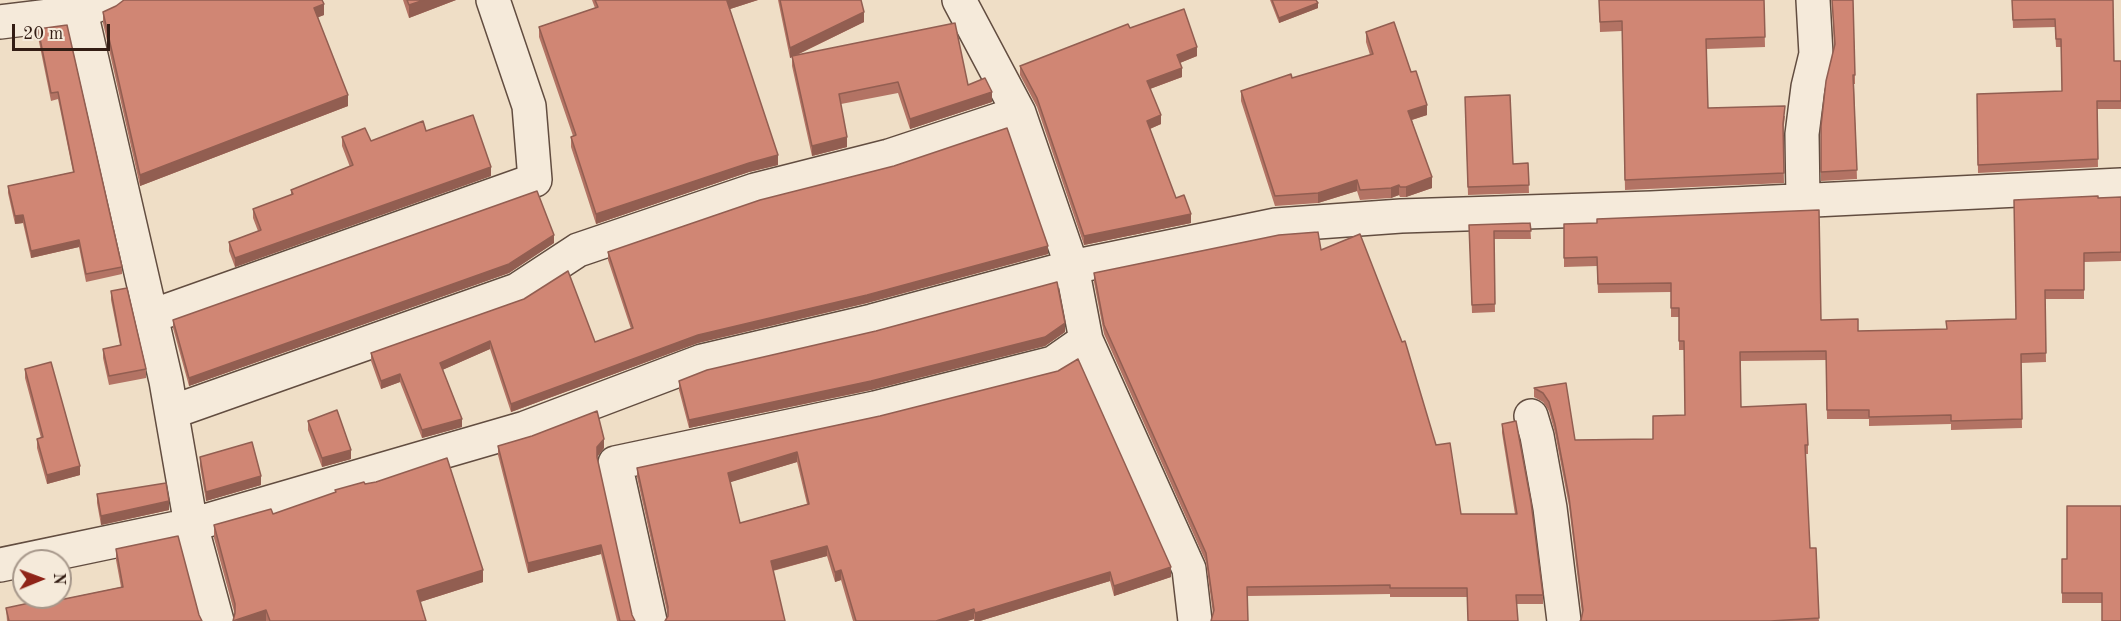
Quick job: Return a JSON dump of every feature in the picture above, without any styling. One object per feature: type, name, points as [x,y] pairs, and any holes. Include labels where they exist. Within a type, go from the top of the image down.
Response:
[{"type":"street","points":[[152,316],[535,180],[529,106],[493,0]]},
{"type":"street","points":[[959,0],[1018,113],[1072,267],[1086,340],[1189,569],[1195,621]]},
{"type":"street","points":[[1803,200],[1802,134],[1808,87],[1816,54],[1813,0]]},
{"type":"street","points":[[0,22],[95,6],[172,412],[191,525],[217,621]]},
{"type":"street","points":[[172,412],[517,290],[578,250],[755,190],[889,156],[1018,113]]},
{"type":"street","points":[[0,565],[191,525],[525,428],[702,361],[872,321],[1072,267],[1276,225],[1401,216],[2121,185]]},
{"type":"street","points":[[650,621],[615,463],[874,408],[1053,363],[1086,340]]},
{"type":"street","points":[[1531,416],[1537,436],[1550,508],[1564,621]]},
{"type":"building","points":[[124,0],[322,0],[324,4],[314,8],[348,95],[140,175],[103,12]]},
{"type":"building","points":[[407,0],[424,0],[409,5]]},
{"type":"building","points":[[595,0],[729,0],[727,1],[778,155],[596,214],[571,137],[576,135],[539,27],[598,7]]},
{"type":"building","points":[[780,0],[861,0],[864,12],[790,48]]},
{"type":"building","points":[[1272,0],[1316,0],[1318,3],[1279,18]]},
{"type":"building","points":[[1599,0],[1764,0],[1765,37],[1706,39],[1708,108],[1785,106],[1784,173],[1625,180],[1622,21],[1600,22]]},
{"type":"building","points":[[1832,0],[1853,0],[1857,170],[1821,172],[1821,126],[1826,81],[1835,44]]},
{"type":"building","points":[[2012,0],[2113,0],[2114,61],[2121,61],[2121,101],[2097,101],[2098,159],[1978,165],[1977,94],[2062,91],[2061,39],[2056,39],[2055,19],[2013,20]]},
{"type":"building","points":[[1184,9],[1197,47],[1177,55],[1182,68],[1147,81],[1161,115],[1147,121],[1176,198],[1184,195],[1191,214],[1084,236],[1037,98],[1020,66],[1128,24],[1130,28]]},
{"type":"building","points":[[1394,22],[1411,72],[1416,71],[1427,105],[1408,111],[1432,177],[1406,187],[1399,185],[1391,188],[1360,190],[1357,180],[1318,193],[1275,196],[1241,91],[1291,74],[1292,78],[1373,54],[1366,32]]},
{"type":"building","points":[[955,23],[968,85],[985,78],[992,92],[910,119],[898,82],[839,94],[847,137],[812,146],[792,56]]},
{"type":"building","points":[[67,25],[122,267],[86,274],[79,240],[31,251],[23,215],[15,216],[8,186],[74,172],[58,92],[51,93],[38,29]]},
{"type":"building","points":[[1510,95],[1513,164],[1528,163],[1529,185],[1468,187],[1465,97]]},
{"type":"building","points":[[473,115],[491,167],[235,258],[229,242],[261,230],[253,209],[293,194],[291,190],[353,165],[342,137],[365,128],[371,141],[423,121],[426,131]]},
{"type":"building","points":[[1007,128],[1048,246],[867,295],[698,335],[511,404],[490,341],[440,363],[462,419],[422,430],[400,374],[381,381],[371,353],[524,299],[568,271],[595,342],[633,328],[608,252],[760,200],[894,166]]},
{"type":"building","points":[[537,191],[554,235],[509,264],[189,378],[173,320]]},
{"type":"building","points":[[2098,196],[2098,198],[2121,197],[2121,252],[2084,253],[2084,290],[2045,290],[2046,353],[2021,354],[2022,419],[1951,421],[1951,415],[1869,417],[1869,410],[1827,410],[1826,351],[1740,352],[1741,407],[1806,404],[1808,445],[1805,445],[1810,548],[1816,548],[1819,618],[1771,621],[1580,621],[1583,610],[1569,497],[1555,424],[1549,402],[1543,393],[1534,388],[1566,383],[1575,440],[1653,439],[1653,416],[1685,415],[1684,341],[1679,341],[1679,308],[1671,308],[1671,283],[1598,284],[1597,257],[1564,258],[1564,224],[1597,223],[1597,219],[1819,210],[1821,320],[1858,319],[1858,331],[1947,329],[1946,321],[2016,319],[2014,200]]},
{"type":"building","points":[[1530,223],[1531,231],[1494,231],[1495,304],[1472,305],[1469,225]]},
{"type":"building","points":[[1318,232],[1321,250],[1360,234],[1402,342],[1405,341],[1436,445],[1450,443],[1461,514],[1517,514],[1502,424],[1516,421],[1531,502],[1543,595],[1516,595],[1518,621],[1468,621],[1467,588],[1390,588],[1390,585],[1247,587],[1248,621],[1211,621],[1214,610],[1206,553],[1104,325],[1094,273],[1279,235]]},
{"type":"building","points":[[1057,282],[1065,323],[1045,337],[871,381],[689,420],[679,381],[707,370],[876,331]]},
{"type":"building","points":[[127,288],[146,369],[109,376],[103,349],[121,345],[111,291]]},
{"type":"building","points":[[1078,359],[1171,567],[1114,586],[1110,572],[975,613],[974,609],[936,621],[856,621],[841,570],[835,572],[827,546],[771,561],[785,621],[665,621],[668,616],[668,607],[637,468],[880,416],[1058,371]],"holes":[[[797,452],[809,504],[740,523],[728,473]]]},
{"type":"building","points":[[51,362],[80,466],[47,475],[37,439],[43,437],[25,369]]},
{"type":"building","points":[[337,410],[351,450],[322,458],[308,421]]},
{"type":"building","points":[[597,411],[604,439],[597,447],[597,457],[635,621],[620,621],[601,545],[528,563],[498,446],[532,436]]},
{"type":"building","points":[[252,442],[261,476],[206,492],[200,457]]},
{"type":"building","points":[[447,458],[483,570],[417,591],[426,621],[270,621],[266,610],[233,621],[235,604],[214,525],[271,509],[273,514],[336,492],[335,490],[364,482],[365,484],[376,482]]},
{"type":"building","points":[[166,483],[169,501],[101,516],[97,494]]},
{"type":"building","points":[[2067,506],[2121,506],[2121,621],[2102,621],[2102,593],[2062,593],[2062,559],[2067,559]]},
{"type":"building","points":[[178,536],[202,621],[9,621],[6,608],[72,609],[72,597],[123,587],[116,549]]}]
